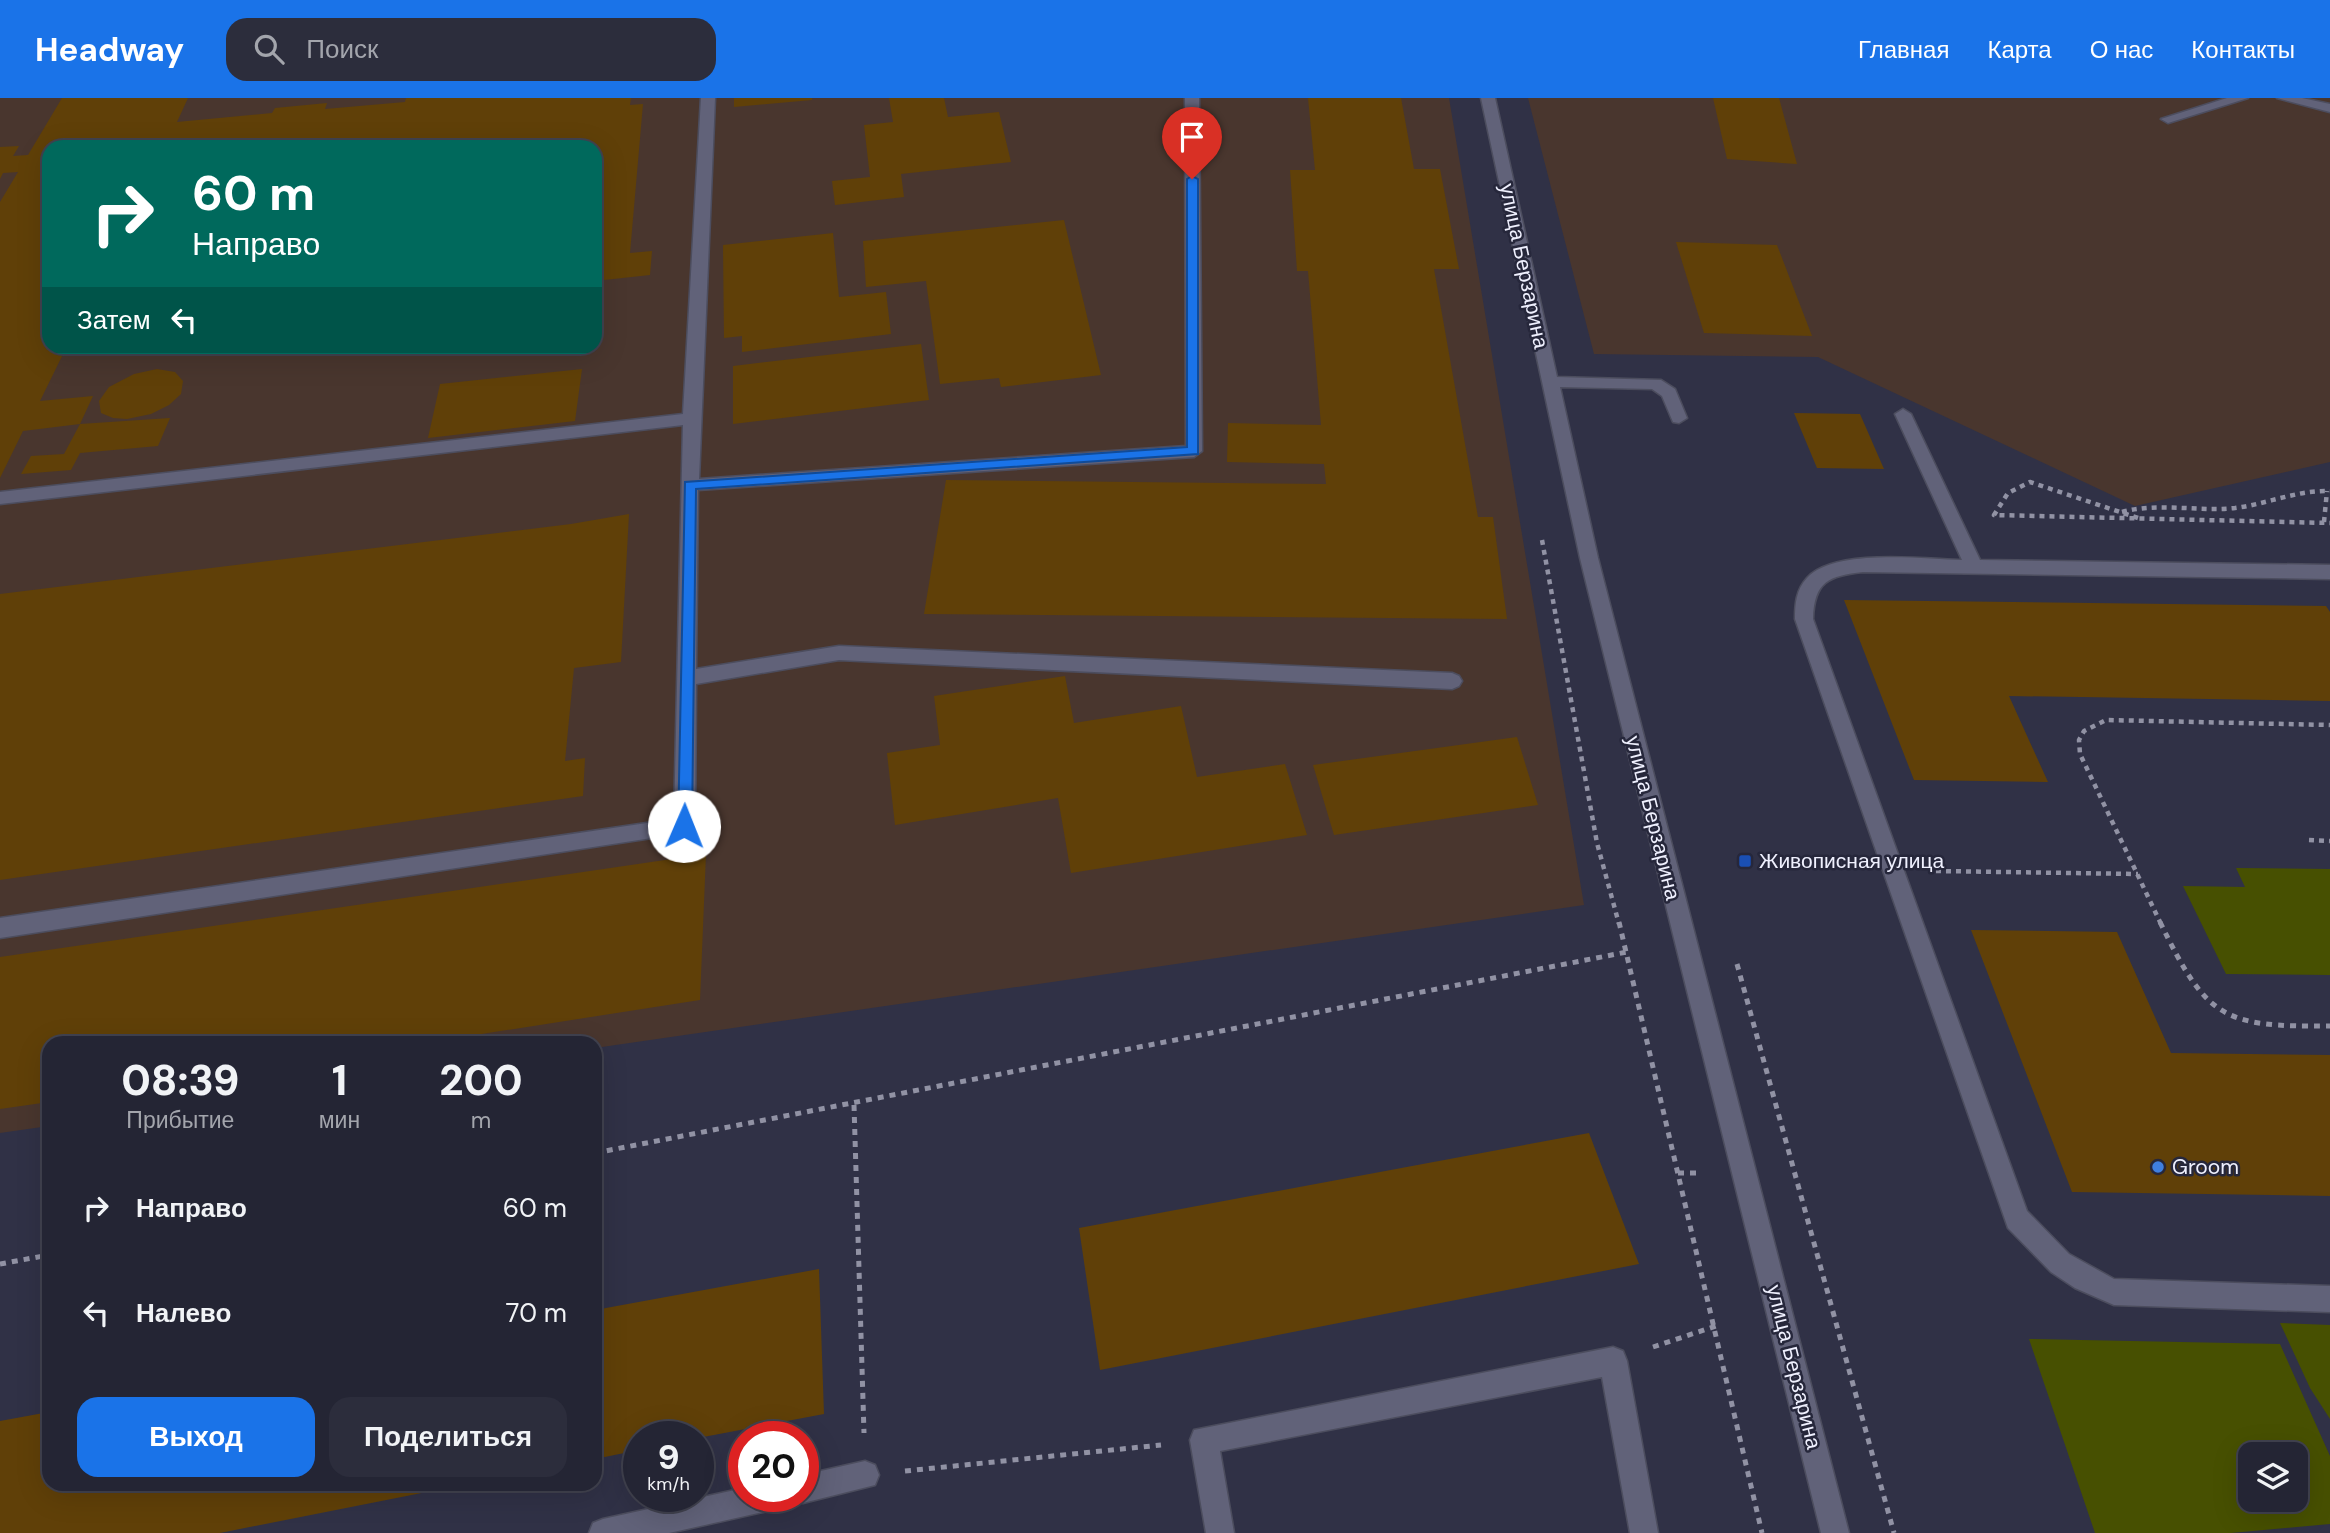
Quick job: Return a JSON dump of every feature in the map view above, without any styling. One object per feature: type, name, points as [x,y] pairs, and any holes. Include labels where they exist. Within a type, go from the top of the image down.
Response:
[{"type":"street","points":[[0,928],[684,826],[691,419],[708,98]]},
{"type":"street","points":[[690,485],[1194,451],[1192,98]]},
{"type":"street","name":"улица Берзарина","points":[[1488,98],[1589,558],[1662,856],[1835,1533]]},
{"type":"street","points":[[2168,119],[2241,98]]},
{"type":"street","points":[[2284,98],[2330,108]]},
{"type":"street","points":[[1549,382],[1656,384],[1670,393],[1679,418]]},
{"type":"street","points":[[1903,414],[1974,566]]},
{"type":"street","points":[[0,498],[691,419]]},
{"type":"street","points":[[2330,572],[1974,566],[1840,568],[1812,583],[1803,603],[1809,631],[2017,1219],[2038,1246],[2059,1265],[2084,1281],[2114,1292],[2330,1299]]},
{"type":"street","points":[[687,678],[839,653],[1452,681]]},
{"type":"street","points":[[1220,1533],[1204,1440],[1613,1360],[1644,1533]]},
{"type":"street","points":[[819,1485],[865,1475]]},
{"type":"street","points":[[603,1533],[696,1523],[728,1512]]},
{"type":"path","points":[[2121,512],[2162,505],[2234,508],[2309,490],[2328,491],[2327,523],[1994,515],[2007,494],[2026,482],[2138,518]]},
{"type":"path","points":[[1541,531],[1597,843],[1628,952],[1762,1533]]},
{"type":"path","points":[[2330,725],[2106,720],[2082,730],[2078,741],[2080,754],[2185,973],[2202,997],[2219,1011],[2237,1020],[2260,1026],[2330,1026]]},
{"type":"path","points":[[2309,840],[2330,841]]},
{"type":"path","points":[[1948,872],[2138,874]]},
{"type":"path","points":[[602,1152],[854,1105],[1628,952]]},
{"type":"path","points":[[1735,958],[1894,1533]]},
{"type":"path","points":[[854,1105],[865,1475],[1204,1440]]},
{"type":"path","points":[[0,1264],[42,1256]]},
{"type":"path","points":[[1613,1360],[1716,1326]]},
{"type":"shaded area","points":[[0,98],[1449,98],[1584,905],[602,1047],[602,1036],[42,1036],[42,1127],[0,1133]]},
{"type":"shaded area","points":[[1528,98],[2330,98],[2330,462],[2135,506],[1818,357],[1594,354]]},
{"type":"green space","points":[[2236,868],[2330,869],[2330,975],[2226,974],[2183,886],[2245,887]]},
{"type":"green space","points":[[2280,1323],[2330,1325],[2330,1419],[2310,1388]]},
{"type":"green space","points":[[2029,1339],[2280,1344],[2330,1456],[2330,1524],[2231,1533],[2095,1533]]},
{"type":"building","points":[[62,98],[188,98],[177,122],[272,113],[275,108],[327,103],[325,109],[405,102],[406,98],[631,98],[630,105],[643,104],[630,253],[652,251],[650,275],[602,280],[602,140],[42,140],[42,354],[63,354],[40,401],[93,396],[80,424],[23,431],[0,478],[0,202],[18,172],[3,173],[0,179],[0,147],[19,146],[13,156],[28,155]]},
{"type":"building","points":[[734,98],[812,98],[812,100],[734,107]]},
{"type":"building","points":[[889,98],[944,98],[948,117],[999,112],[1011,162],[901,174],[904,197],[835,205],[832,181],[870,177],[864,125],[893,122]]},
{"type":"building","points":[[1308,98],[1401,98],[1414,169],[1440,169],[1459,269],[1434,269],[1478,517],[1493,517],[1507,619],[924,614],[946,480],[1326,484],[1324,464],[1227,462],[1228,423],[1321,425],[1308,271],[1297,271],[1290,170],[1315,170]]},
{"type":"building","points":[[1713,98],[1779,98],[1797,164],[1727,159]]},
{"type":"building","points":[[1064,220],[1101,375],[1001,387],[999,378],[940,384],[926,281],[866,287],[863,241]]},
{"type":"building","points":[[833,233],[839,297],[886,292],[891,334],[742,352],[742,336],[724,338],[723,245]]},
{"type":"building","points":[[1676,242],[1777,245],[1812,336],[1704,333]]},
{"type":"building","points":[[921,344],[929,400],[733,424],[733,366]]},
{"type":"building","points":[[157,369],[175,372],[183,381],[181,394],[169,405],[151,414],[127,419],[113,418],[101,413],[99,401],[109,387],[134,374]]},
{"type":"building","points":[[582,369],[575,421],[428,438],[440,384]]},
{"type":"building","points":[[1794,413],[1860,414],[1884,469],[1817,468]]},
{"type":"building","points":[[170,418],[158,446],[80,453],[71,470],[21,474],[31,456],[64,454],[80,424]]},
{"type":"building","points":[[629,514],[621,662],[574,668],[565,761],[585,758],[583,796],[0,880],[0,594],[571,524]]},
{"type":"building","points":[[1844,600],[2326,606],[2330,612],[2330,701],[2009,696],[2048,782],[1914,780]]},
{"type":"building","points":[[1065,676],[1074,723],[1181,706],[1197,777],[1285,764],[1307,835],[1071,873],[1058,798],[895,825],[887,753],[940,745],[934,696]]},
{"type":"building","points":[[1517,737],[1538,805],[1334,835],[1313,765]]},
{"type":"building","points":[[706,854],[700,1000],[469,1036],[42,1036],[42,1103],[0,1109],[0,957]]},
{"type":"building","points":[[1971,930],[2117,932],[2171,1053],[2330,1055],[2330,1196],[2072,1192]]},
{"type":"building","points":[[1589,1133],[1639,1264],[1100,1370],[1079,1228]]},
{"type":"building","points":[[819,1269],[824,1414],[787,1421],[728,1421],[728,1432],[714,1435],[714,1421],[623,1421],[623,1453],[602,1458],[602,1309]]},
{"type":"building","points":[[42,1413],[42,1491],[432,1491],[220,1533],[0,1533],[0,1421]]},
{"type":"place","name":"Живописная улица","points":[[1745,861]]},
{"type":"place","name":"Groom","points":[[2158,1167]]},
{"type":"route","points":[[684,826],[690,485],[1194,451],[1192,179]]}]
